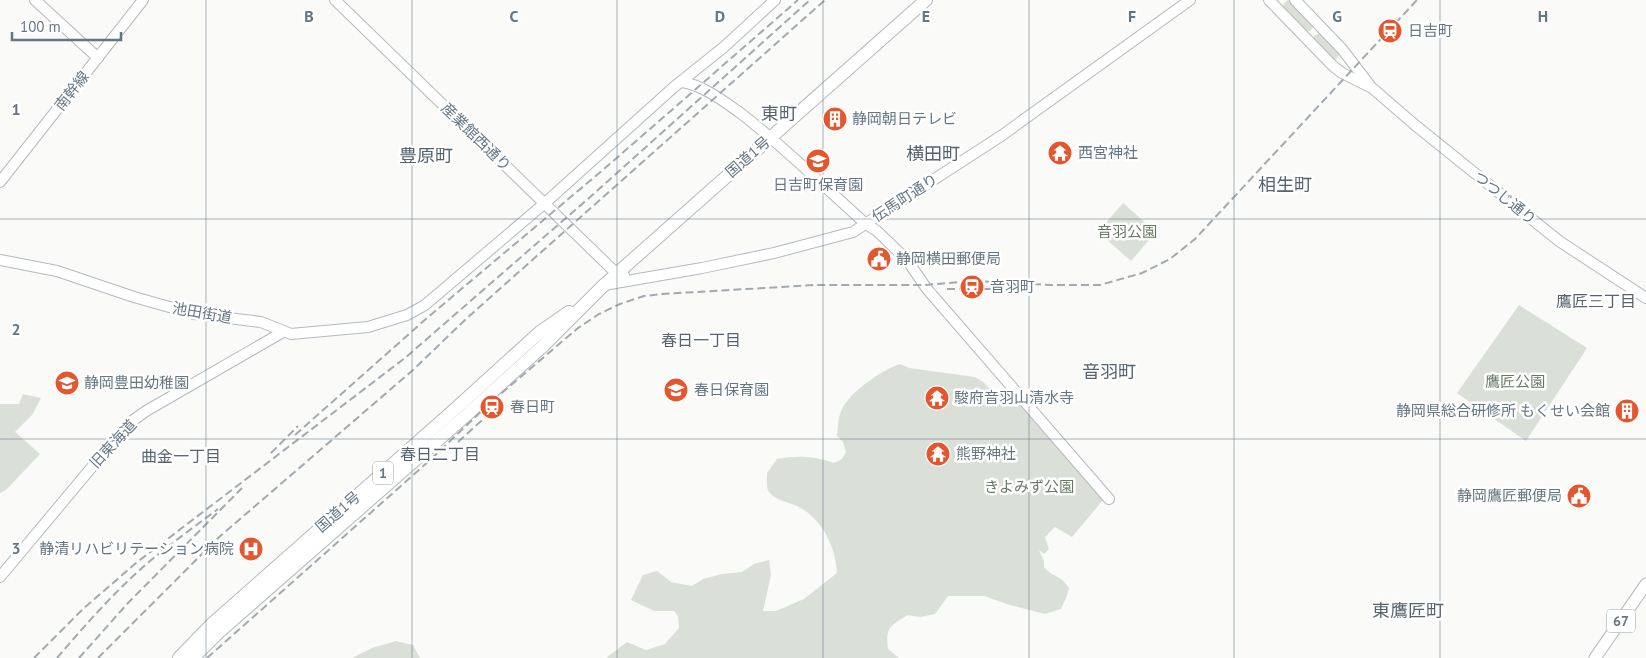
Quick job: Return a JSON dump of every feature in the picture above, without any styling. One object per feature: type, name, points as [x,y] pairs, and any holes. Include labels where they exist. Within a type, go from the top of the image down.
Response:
[{"type":"highway","name":"国道1号","points":[[179,658],[212,624],[540,332],[604,285],[926,0]]},
{"type":"highway","name":"国道1号","points":[[193,658],[219,632],[543,346],[593,294]]},
{"type":"main road","name":"67","points":[[1595,658],[1646,584]]},
{"type":"street","points":[[35,0],[98,58]]},
{"type":"street","name":"南幹線","points":[[0,182],[143,0]]},
{"type":"street","name":"産業館西通り","points":[[335,0],[616,273]]},
{"type":"street","name":"池田街道","points":[[0,260],[57,271],[134,297],[194,314],[261,322],[283,332],[300,334],[355,329],[406,315],[425,305],[545,203],[674,87],[724,47],[775,0]]},
{"type":"street","name":"伝馬町通り","points":[[604,285],[774,253],[853,232],[1001,136],[1190,0]]},
{"type":"street","name":"つつじ通り","points":[[1269,0],[1333,66],[1346,75],[1371,87]]},
{"type":"street","name":"つつじ通り","points":[[1295,0],[1342,49],[1371,87],[1558,242],[1646,298]]},
{"type":"street","points":[[682,82],[696,86],[723,101],[771,137],[907,260],[927,289],[1109,499]]},
{"type":"street","points":[[616,273],[630,276],[662,275]]},
{"type":"street","name":"旧東海道","points":[[0,577],[95,462],[132,421],[146,411],[283,332]]},
{"type":"green space","points":[[1288,0],[1313,26],[1311,30],[1306,32],[1282,8]]},
{"type":"green space","points":[[1320,33],[1340,54],[1336,59],[1333,60],[1313,40],[1314,36]]},
{"type":"green space","name":"音羽公園","points":[[1123,203],[1156,232],[1131,261],[1098,232]]},
{"type":"green space","name":"鷹匠公園","points":[[1519,305],[1587,348],[1526,441],[1457,393]]},
{"type":"green space","name":"きよみず公園","points":[[900,364],[909,368],[975,377],[1001,399],[1001,407],[1013,396],[1103,500],[1072,537],[1055,527],[1045,537],[1049,549],[1044,554],[1039,550],[1044,561],[1044,567],[1050,573],[1063,580],[1069,588],[1061,609],[1045,614],[984,596],[948,596],[935,614],[920,617],[908,615],[893,624],[887,636],[888,649],[899,658],[606,658],[627,642],[646,650],[665,644],[679,628],[678,616],[674,611],[654,611],[631,600],[643,575],[657,571],[671,582],[692,586],[703,579],[722,574],[742,572],[754,564],[769,560],[771,575],[763,611],[776,611],[804,599],[837,573],[834,553],[826,534],[806,511],[778,499],[769,492],[767,488],[767,473],[777,459],[806,457],[834,463],[842,459],[846,452],[843,442],[837,436],[839,419],[846,402],[868,382]]},
{"type":"green space","points":[[23,394],[41,398],[32,415],[15,432],[40,454],[6,490],[0,493],[0,404],[19,404]]},
{"type":"green space","points":[[396,641],[413,645],[420,658],[352,658],[372,648]]},
{"type":"railway","points":[[295,435],[427,318],[604,169],[798,0]]},
{"type":"railway","points":[[34,658],[83,609],[136,563],[405,358],[589,198],[810,0]]},
{"type":"railway","points":[[98,658],[218,538],[413,370],[467,318],[825,0]]},
{"type":"railway","points":[[207,658],[429,461],[490,403],[578,328],[599,314],[644,296],[662,294],[815,285],[924,285],[974,281],[1051,285],[1100,285],[1142,273],[1170,259],[1195,239],[1417,0]]},
{"type":"railway","points":[[947,289],[997,289]]},
{"type":"railway","points":[[458,442],[490,413]]},
{"type":"railway","points":[[271,453],[298,426]]},
{"type":"railway","points":[[79,658],[128,603],[242,488]]},
{"type":"railway","points":[[57,658],[137,572],[218,509]]},
{"type":"place","name":"日吉町","points":[[1390,31]]},
{"type":"place","name":"静岡朝日テレビ","points":[[835,119]]},
{"type":"place","name":"西宮神社","points":[[1060,153]]},
{"type":"place","name":"日吉町保育園","points":[[818,161]]},
{"type":"place","name":"静岡横田郵便局","points":[[879,259]]},
{"type":"place","name":"音羽町","points":[[972,287]]},
{"type":"place","name":"静岡豊田幼稚園","points":[[67,383]]},
{"type":"place","name":"春日保育園","points":[[676,390]]},
{"type":"place","name":"駿府音羽山清水寺","points":[[937,398]]},
{"type":"place","name":"春日町","points":[[492,407]]},
{"type":"place","name":"静岡県総合研修所 もくせい会館","points":[[1627,411]]},
{"type":"place","name":"熊野神社","points":[[938,454]]},
{"type":"place","name":"静岡鷹匠郵便局","points":[[1579,496]]},
{"type":"place","name":"静清リハビリテーション病院","points":[[251,549]]},
{"type":"district","name":"東町","points":[[779,114]]},
{"type":"district","name":"横田町","points":[[933,154]]},
{"type":"district","name":"豊原町","points":[[426,156]]},
{"type":"district","name":"相生町","points":[[1285,185]]},
{"type":"district","name":"鷹匠三丁目","points":[[1596,301]]},
{"type":"district","name":"春日一丁目","points":[[701,340]]},
{"type":"district","name":"音羽町","points":[[1109,372]]},
{"type":"district","name":"春日二丁目","points":[[440,454]]},
{"type":"district","name":"曲金一丁目","points":[[181,456]]},
{"type":"district","name":"東鷹匠町","points":[[1408,611]]}]
